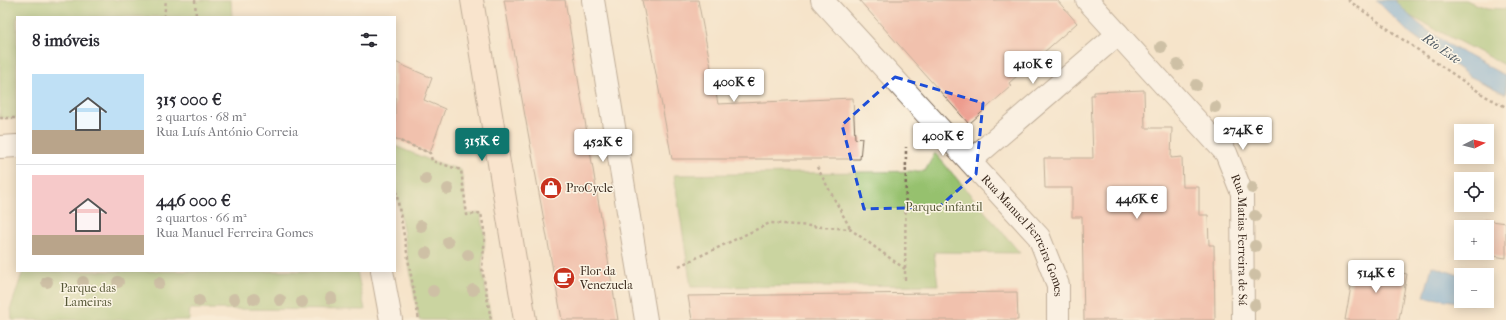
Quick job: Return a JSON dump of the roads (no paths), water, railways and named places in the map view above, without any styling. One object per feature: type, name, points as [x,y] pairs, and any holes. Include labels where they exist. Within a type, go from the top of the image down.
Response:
[{"type":"street","points":[[472,0],[525,320]]},
{"type":"street","points":[[593,0],[646,320]]},
{"type":"street","name":"Rua Manuel Ferreira Gomes","points":[[822,0],[1039,237],[1058,285],[1058,320]]},
{"type":"street","name":"Rua Matias Ferreira de Sá","points":[[1087,0],[1226,153],[1242,193],[1243,320]]},
{"type":"street","points":[[970,161],[1118,34]]},
{"type":"street","points":[[0,147],[16,146]]},
{"type":"street","points":[[382,272],[391,320]]},
{"type":"water","name":"Rio Este","points":[[1376,0],[1395,0],[1406,12],[1432,34],[1506,76],[1506,94],[1469,76],[1406,30]]},
{"type":"water","points":[[1432,266],[1454,274],[1454,301],[1424,297]]},
{"type":"place","name":"ProCycle","points":[[551,188]]},
{"type":"place","name":"Flor da Venezuela","points":[[564,278]]},
{"type":"park label","name":"Parque infantil","points":[[944,207]]},
{"type":"park label","name":"Parque das Lameiras","points":[[88,295]]}]
